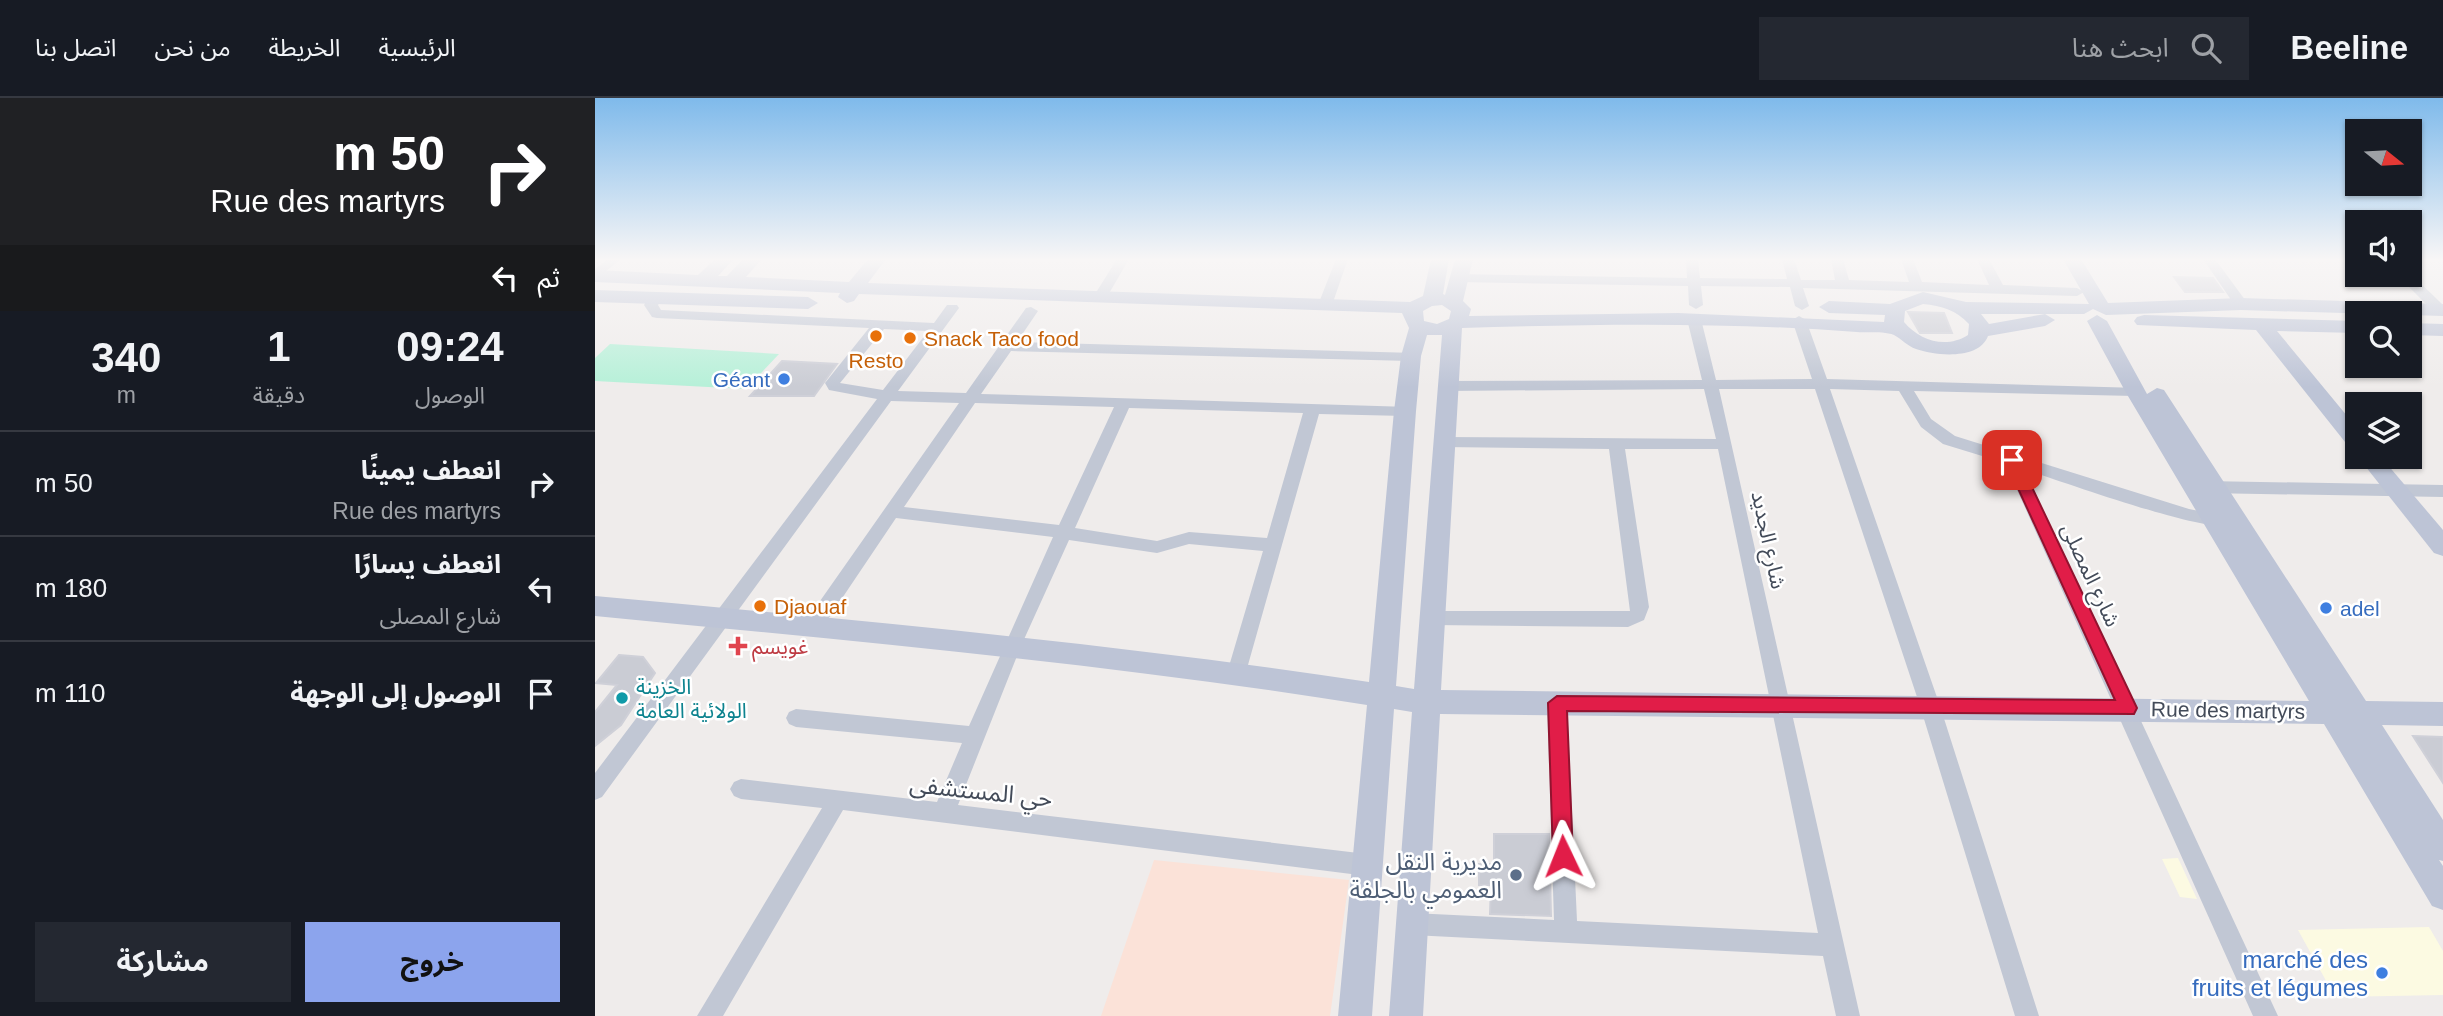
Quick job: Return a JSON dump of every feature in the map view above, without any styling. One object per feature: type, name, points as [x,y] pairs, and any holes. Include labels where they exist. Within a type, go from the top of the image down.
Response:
[{"type":"street","points":[[654,302],[651,305],[657,314],[939,327]]},
{"type":"street","points":[[761,302],[1031,311],[1415,318]]},
{"type":"street","points":[[1206,302],[1325,305],[1415,318],[1439,330],[1455,314]]},
{"type":"street","points":[[1355,1016],[1405,411],[1415,318],[1430,302]]},
{"type":"street","points":[[1435,302],[1455,314],[1801,313],[1897,320],[1919,343],[1947,349],[1971,344],[1980,331],[1979,323],[1964,308],[1950,302]]},
{"type":"street","points":[[1406,1016],[1445,386],[1456,302]]},
{"type":"street","name":"شارع الجديد","points":[[1695,302],[1695,312],[1848,1016]]},
{"type":"street","points":[[1798,302],[1819,384],[1930,706],[2027,1016]]},
{"type":"street","points":[[1897,320],[1901,304],[1909,302]]},
{"type":"street","points":[[2055,302],[2096,311]]},
{"type":"street","points":[[2089,302],[2205,486],[2332,712],[2443,895]]},
{"type":"street","points":[[2092,302],[2135,391],[2205,486]]},
{"type":"street","points":[[2429,302],[2442,316]]},
{"type":"street","points":[[1980,331],[2096,311],[2241,304],[2442,316]]},
{"type":"street","points":[[595,790],[952,308]]},
{"type":"street","points":[[1964,308],[2096,311],[2262,325],[2345,327]]},
{"type":"street","points":[[813,625],[1031,311]]},
{"type":"street","points":[[2422,324],[2442,316]]},
{"type":"street","points":[[880,324],[832,383],[840,390],[889,396],[1405,411]]},
{"type":"street","points":[[2262,325],[2345,427]]},
{"type":"street","points":[[1006,346],[1411,356]]},
{"type":"street","points":[[1445,386],[1819,384],[2135,391]]},
{"type":"street","points":[[1904,387],[1926,423],[1949,440],[2226,522],[2360,712],[2443,847]]},
{"type":"street","points":[[944,812],[1012,646],[1123,404]]},
{"type":"street","points":[[1237,673],[1271,545],[1312,410]]},
{"type":"street","points":[[1443,442],[1725,444]]},
{"type":"street","points":[[1432,618],[1628,620],[1638,615],[1640,607],[1616,443]]},
{"type":"street","name":"شارع المصلى","points":[[2012,460],[2128,708],[2266,1016]]},
{"type":"street","points":[[2379,469],[2443,547]]},
{"type":"street","points":[[2205,486],[2443,491]]},
{"type":"street","points":[[893,512],[1157,547],[1189,538],[1271,545]]},
{"type":"street","name":"Rue des martyrs","points":[[595,606],[1012,646],[1237,673],[1425,702],[2128,708],[2443,714]]},
{"type":"street","points":[[1557,703],[1566,933]]},
{"type":"street","points":[[796,718],[975,735]]},
{"type":"street","name":"حي المستشفى","points":[[741,789],[1367,865]]},
{"type":"street","points":[[709,1016],[838,800]]},
{"type":"street","points":[[1412,925],[1833,946]]},
{"type":"shaded area","points":[[2178,858],[2197,899],[2180,897],[2162,859]]},
{"type":"shaded area","points":[[1154,860],[1349,880],[1330,1016],[1101,1016]]},
{"type":"shaded area","name":"marché des fruits et légumes","points":[[2429,927],[2443,951],[2443,995],[2335,997],[2298,930]]},
{"type":"green space","points":[[610,344],[779,354],[746,389],[595,381],[595,358]]},
{"type":"building","points":[[1908,312],[1944,313],[1952,333],[1920,333]]},
{"type":"building","name":"Géant","points":[[782,361],[837,364],[814,396],[750,396]]},
{"type":"building","name":"الخزينة الولائية العامة","points":[[619,655],[643,657],[655,673],[621,725],[595,746],[595,712],[617,685],[596,683]]},
{"type":"building","points":[[2413,736],[2443,737],[2443,783]]},
{"type":"building","name":"مديرية النقل العمومي بالجلفة","points":[[1494,834],[1549,834],[1551,916],[1490,914],[1491,885],[1479,885],[1479,864],[1494,864]]},
{"type":"place","name":"Resto","points":[[876,336]]},
{"type":"place","name":"Snack Taco food","points":[[910,338]]},
{"type":"place","name":"Géant","points":[[784,379]]},
{"type":"place","name":"Djaouaf","points":[[760,606]]},
{"type":"place","name":"adel","points":[[2326,608]]},
{"type":"place","name":"غويسم","points":[[738,646]]},
{"type":"place","name":"الخزينة الولائية العامة","points":[[622,698]]},
{"type":"place","name":"مديرية النقل العمومي بالجلفة","points":[[1516,875]]},
{"type":"place","name":"marché des fruits et légumes","points":[[2382,973]]},
{"type":"route","points":[[1563,856],[1557,703],[2128,708],[2012,460]]}]
